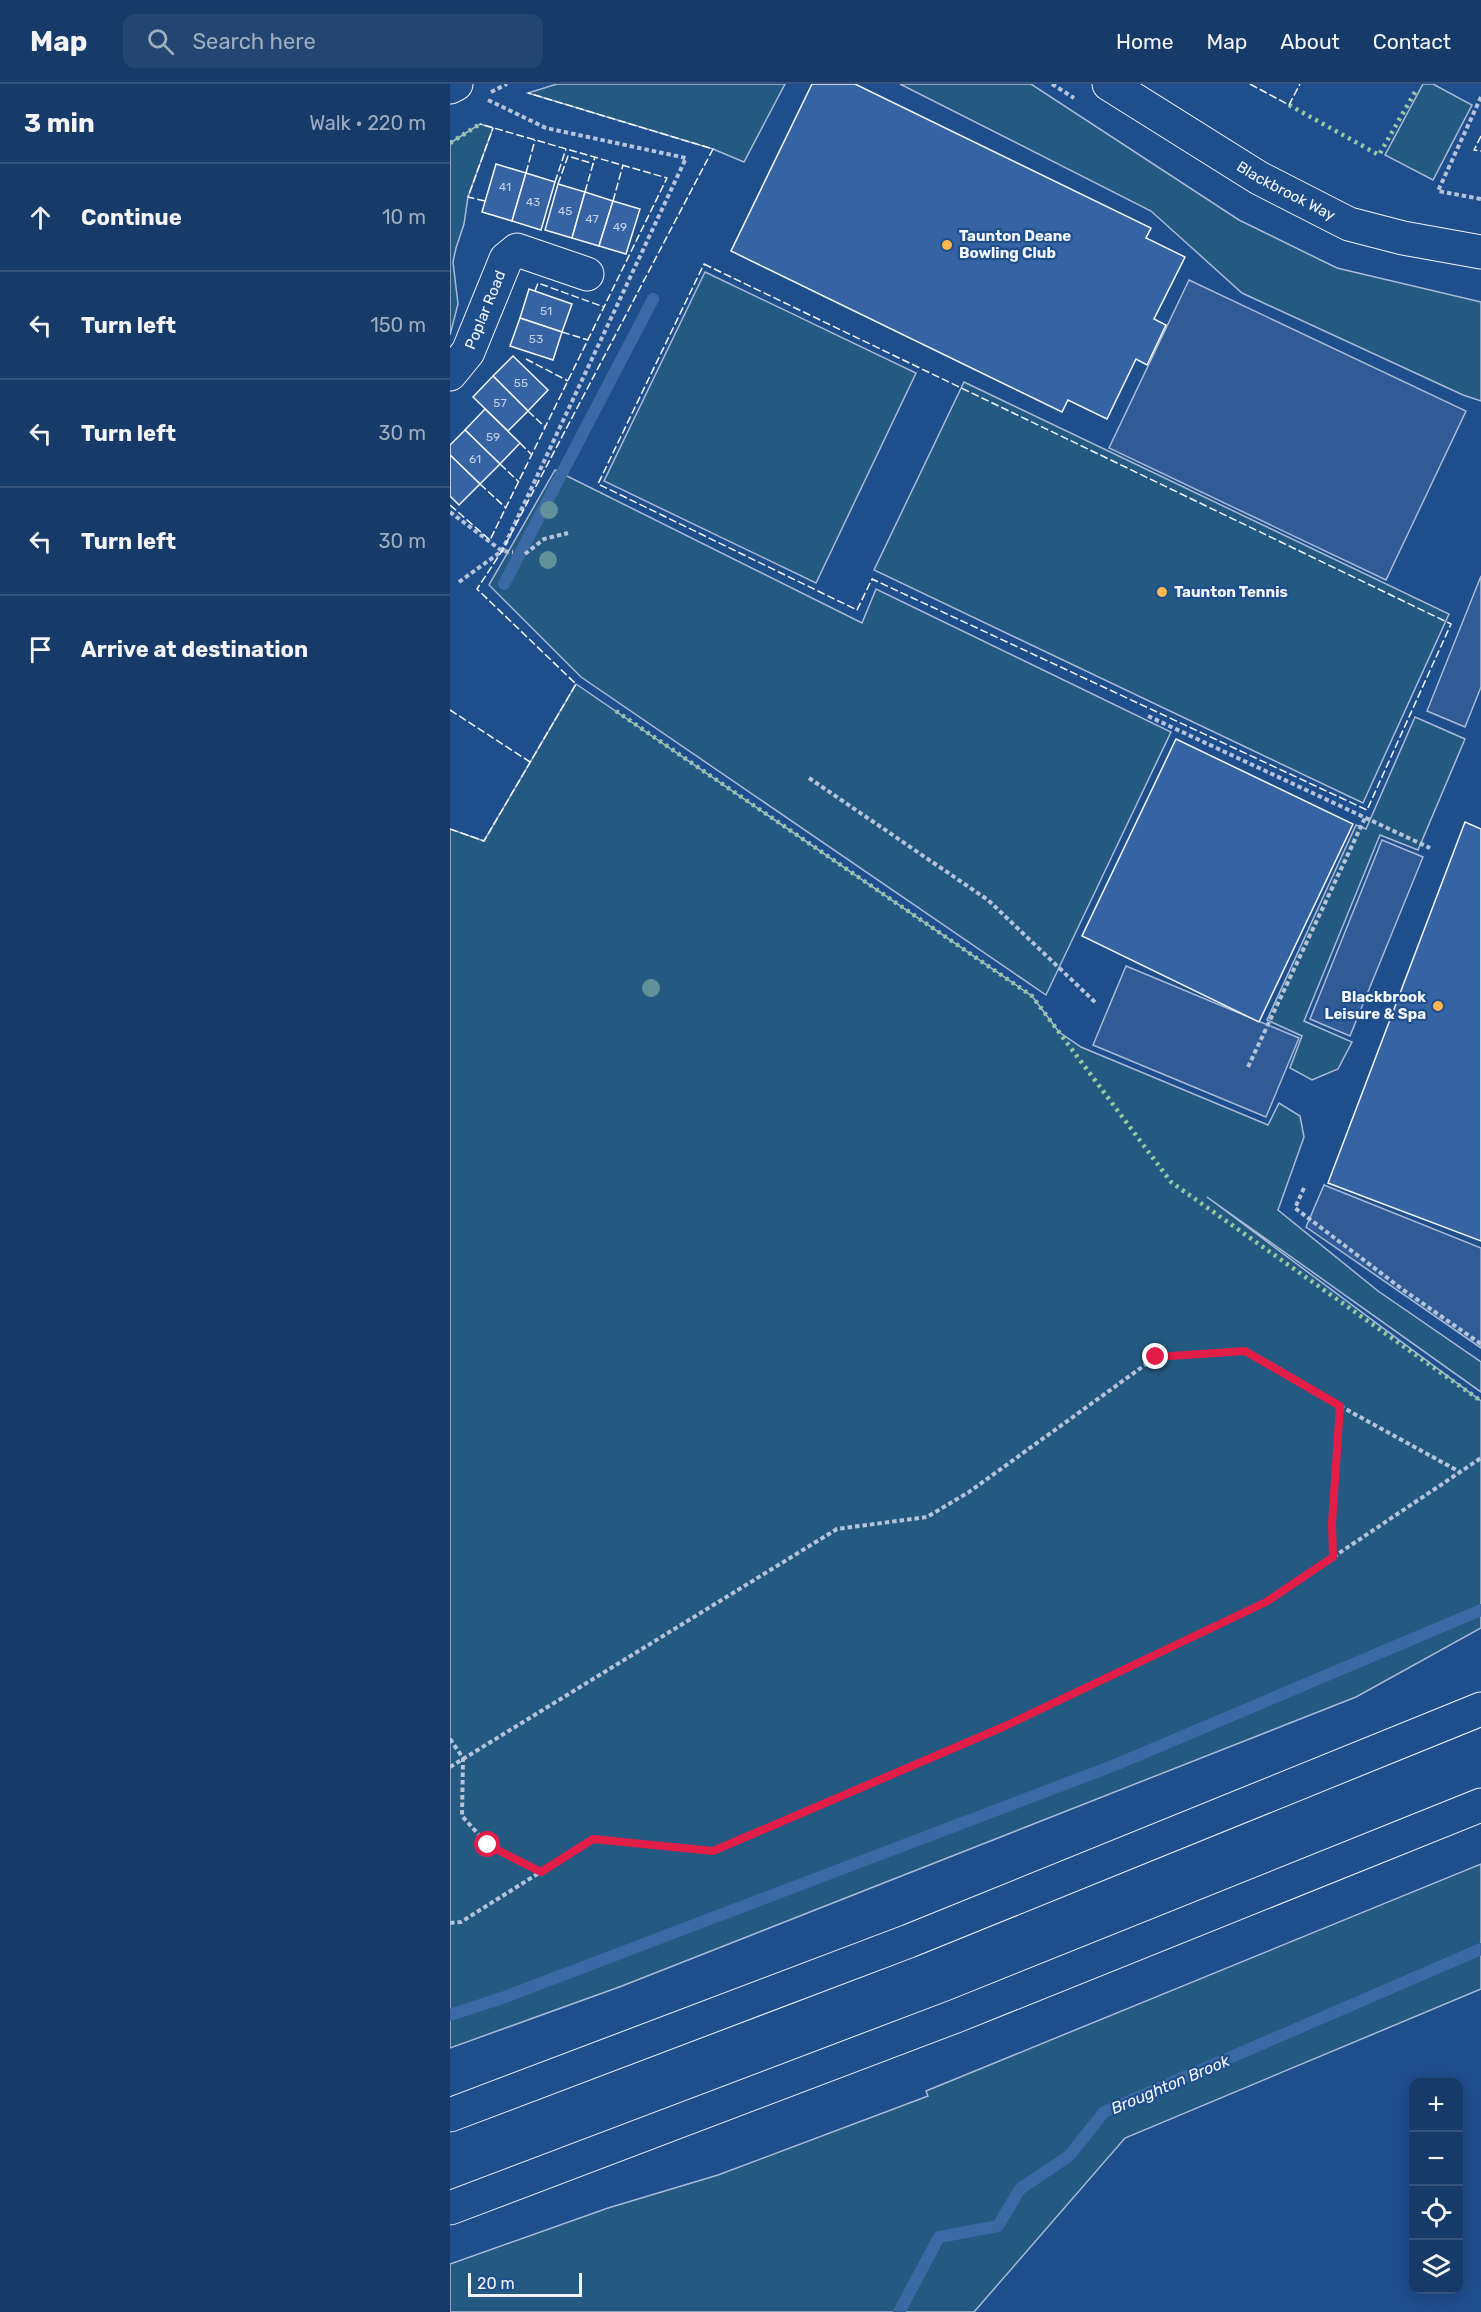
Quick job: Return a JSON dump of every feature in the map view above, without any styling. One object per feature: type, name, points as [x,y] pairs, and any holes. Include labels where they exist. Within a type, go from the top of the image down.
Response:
[{"type":"main road","points":[[450,87],[456,84]]},
{"type":"main road","name":"Blackbrook Way","points":[[1109,84],[1259,178],[1349,224],[1403,238],[1481,252]]},
{"type":"main road","name":"Poplar Road","points":[[450,374],[468,352],[506,259],[517,250],[588,274]]},
{"type":"main road","points":[[450,2115],[909,1941],[1481,1709]]},
{"type":"main road","points":[[450,2208],[956,2016],[1481,1805]]},
{"type":"path","points":[[1481,97],[1438,191],[1481,199]]},
{"type":"path","points":[[450,512],[502,551],[513,552]]},
{"type":"path","points":[[525,554],[544,539],[568,533]]},
{"type":"path","points":[[459,582],[502,551]]},
{"type":"path","points":[[1148,716],[1430,848]]},
{"type":"path","points":[[809,778],[988,900],[1097,1004]]},
{"type":"path","points":[[1248,1067],[1365,818]]},
{"type":"path","points":[[1304,1188],[1295,1208],[1402,1289],[1481,1344]]},
{"type":"path","points":[[450,1767],[837,1529],[927,1517],[969,1492],[1156,1357],[1245,1351],[1460,1472]]},
{"type":"path","points":[[1333,1557],[1332,1523],[1340,1406]]},
{"type":"path","points":[[450,1923],[461,1922],[593,1839],[713,1851],[1003,1727],[1266,1602],[1481,1458]]},
{"type":"path","points":[[450,1739],[464,1758],[462,1816],[488,1845],[541,1872]]},
{"type":"shaded area","points":[[557,84],[785,84],[744,162],[713,149],[528,93]]},
{"type":"shaded area","points":[[900,84],[1031,84],[1239,220],[1337,268],[1481,302],[1481,401],[1463,395],[1242,293],[1151,211]]},
{"type":"shaded area","points":[[1423,84],[1433,84],[1472,105],[1433,180],[1385,155]]},
{"type":"shaded area","points":[[480,124],[493,128],[468,197],[464,224],[453,262],[458,304],[450,335],[450,143]]},
{"type":"shaded area","points":[[705,272],[916,373],[816,583],[604,481]]},
{"type":"shaded area","points":[[1189,280],[1466,411],[1386,580],[1109,448]]},
{"type":"shaded area","name":"Taunton Tennis","points":[[964,382],[1449,614],[1363,803],[874,570]]},
{"type":"shaded area","points":[[555,470],[862,623],[876,589],[1171,732],[1046,995],[581,677],[489,585]]},
{"type":"shaded area","points":[[1481,576],[1481,687],[1465,727],[1427,711]]},
{"type":"shaded area","points":[[576,684],[1032,996],[1059,1032],[1081,1047],[1268,1125],[1279,1103],[1300,1116],[1304,1137],[1278,1210],[1378,1291],[1481,1362],[1481,1392],[1207,1197],[1481,1401],[1481,1628],[1356,1697],[622,1986],[450,2048],[450,829],[484,841]]},
{"type":"shaded area","points":[[1415,717],[1465,739],[1418,850],[1380,835],[1304,1021],[1352,1042],[1338,1069],[1312,1080],[1290,1068],[1302,1036],[1267,1020],[1356,825],[1366,829]]},
{"type":"shaded area","points":[[1382,840],[1423,857],[1350,1036],[1310,1019]]},
{"type":"shaded area","points":[[1126,966],[1299,1038],[1266,1117],[1093,1045]]},
{"type":"shaded area","points":[[1324,1185],[1481,1248],[1481,1348],[1306,1227]]},
{"type":"shaded area","points":[[1481,1864],[1481,1989],[1125,2138],[974,2312],[450,2312],[450,2264],[608,2208],[718,2175],[928,2096],[926,2091]]},
{"type":"building","name":"Taunton Deane Bowling Club","points":[[812,84],[855,84],[1151,228],[1146,238],[1185,257],[1154,319],[1166,325],[1147,365],[1136,359],[1107,419],[1068,400],[1062,412],[731,251]]},
{"type":"building","points":[[496,164],[526,173],[512,221],[482,212]]},
{"type":"building","points":[[526,173],[555,182],[541,230],[512,221]]},
{"type":"building","points":[[558,184],[585,192],[572,238],[545,230]]},
{"type":"building","points":[[585,192],[613,201],[599,246],[572,238]]},
{"type":"building","points":[[613,201],[640,209],[626,254],[599,246]]},
{"type":"building","points":[[529,289],[572,304],[562,332],[520,318]]},
{"type":"building","points":[[520,318],[562,332],[553,360],[510,346]]},
{"type":"building","points":[[513,356],[548,390],[528,411],[493,376]]},
{"type":"building","points":[[493,376],[528,411],[508,431],[473,397]]},
{"type":"building","points":[[485,409],[520,443],[500,464],[465,430]]},
{"type":"building","points":[[465,430],[500,464],[480,484],[450,455],[450,445]]},
{"type":"building","points":[[450,455],[480,484],[459,505],[450,496]]},
{"type":"building","points":[[1176,739],[1353,824],[1259,1022],[1082,936]]},
{"type":"building","name":"Blackbrook Leisure & Spa","points":[[1465,822],[1481,829],[1481,1241],[1328,1183]]},
{"type":"waterway","points":[[504,584],[653,299]]},
{"type":"waterway","points":[[450,2015],[502,1998],[1115,1765],[1481,1610]]},
{"type":"waterway","name":"Broughton Brook","points":[[899,2312],[939,2237],[998,2226],[1020,2189],[1069,2156],[1104,2112],[1481,1949]]},
{"type":"hedge","points":[[1289,105],[1379,155],[1415,92]]},
{"type":"hedge","points":[[450,143],[480,124]]},
{"type":"hedge","points":[[616,711],[1032,996],[1171,1182],[1481,1401]]},
{"type":"fence","points":[[1250,84],[1289,105],[1300,84]]},
{"type":"fence","points":[[450,829],[484,841],[576,684],[477,589],[502,551],[713,149],[528,93]]},
{"type":"fence","points":[[450,505],[490,540],[667,178],[480,124]]},
{"type":"fence","points":[[485,201],[468,197],[493,128]]},
{"type":"fence","points":[[1481,136],[1474,150],[1481,151]]},
{"type":"fence","points":[[526,173],[535,140]]},
{"type":"fence","points":[[555,182],[566,149]]},
{"type":"fence","points":[[558,184],[568,156],[594,164]]},
{"type":"fence","points":[[585,192],[595,157]]},
{"type":"fence","points":[[613,201],[623,165]]},
{"type":"fence","points":[[704,264],[1451,624],[1367,810],[872,579],[857,610],[598,484],[704,264]]},
{"type":"fence","points":[[535,291],[538,283],[604,307]]},
{"type":"fence","points":[[562,332],[588,340]]},
{"type":"fence","points":[[526,359],[568,381]]},
{"type":"fence","points":[[528,411],[545,427]]},
{"type":"fence","points":[[520,443],[532,455]]},
{"type":"fence","points":[[500,464],[519,482]]},
{"type":"fence","points":[[480,484],[506,508]]},
{"type":"fence","points":[[450,710],[530,762]]},
{"type":"place","name":"Taunton Deane Bowling Club","points":[[947,245]]},
{"type":"place","name":"Taunton Tennis","points":[[1162,592]]},
{"type":"place","name":"Blackbrook Leisure & Spa","points":[[1438,1006]]},
{"type":"route","points":[[488,1845],[541,1872],[593,1839],[713,1851],[1003,1727],[1266,1602],[1333,1557],[1332,1523],[1340,1406],[1245,1351],[1156,1357]]}]
